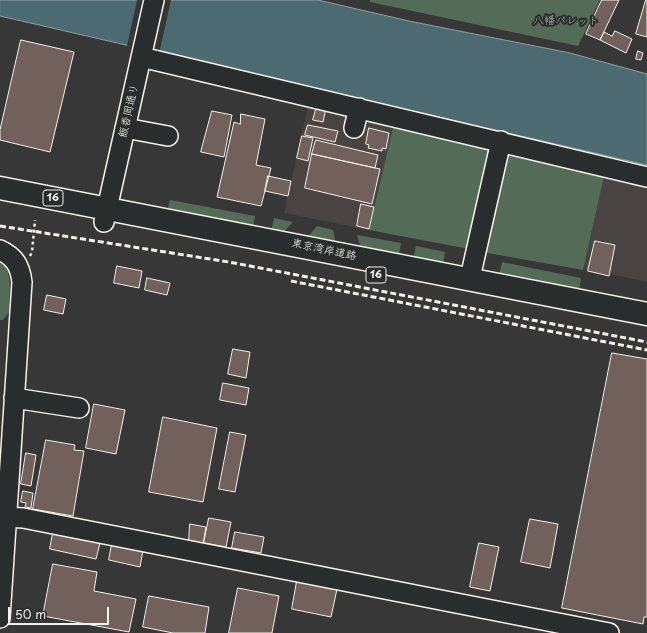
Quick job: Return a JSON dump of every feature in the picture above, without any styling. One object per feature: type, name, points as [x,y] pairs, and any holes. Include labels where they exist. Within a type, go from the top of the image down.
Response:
[{"type":"highway","name":"東京湾岸道路","points":[[0,188],[106,214],[647,328]]},
{"type":"highway","name":"東京湾岸道路","points":[[0,202],[106,214],[470,278],[647,314]]},
{"type":"street","name":"飯香岡通り","points":[[106,214],[154,0]]},
{"type":"street","points":[[142,53],[359,108],[647,177]]},
{"type":"street","points":[[354,128],[359,108]]},
{"type":"street","points":[[125,128],[168,136]]},
{"type":"street","points":[[470,278],[501,141]]},
{"type":"street","points":[[0,250],[10,255],[15,260],[21,272],[22,282],[0,618]]},
{"type":"street","points":[[14,398],[79,408]]},
{"type":"street","points":[[7,517],[23,518],[602,632]]},
{"type":"path","points":[[21,272],[32,252],[36,220]]},
{"type":"shaded area","points":[[309,103],[394,123],[369,230],[284,213]]},
{"type":"shaded area","points":[[605,172],[647,182],[647,282],[583,270]]},
{"type":"green space","name":"八幡パレット","points":[[370,0],[600,0],[578,46],[370,2]]},
{"type":"green space","points":[[394,123],[487,144],[493,152],[469,249],[369,230]]},
{"type":"green space","points":[[513,150],[605,172],[583,270],[482,252],[503,157]]},
{"type":"green space","points":[[170,200],[255,216],[253,227],[167,211]]},
{"type":"green space","points":[[274,218],[293,222],[283,233],[271,231]]},
{"type":"green space","points":[[317,226],[333,230],[336,244],[307,238]]},
{"type":"green space","points":[[357,235],[401,243],[399,256],[361,248]]},
{"type":"green space","points":[[416,246],[445,252],[443,265],[413,259]]},
{"type":"green space","points":[[502,262],[581,278],[579,291],[499,276]]},
{"type":"green space","points":[[0,263],[7,268],[10,283],[9,312],[3,320],[0,320]]},
{"type":"water","points":[[0,0],[318,0],[409,21],[570,53],[647,74],[647,165],[0,16]]},
{"type":"pier","points":[[137,0],[171,0],[159,54],[127,46]]},
{"type":"building","points":[[602,0],[619,0],[600,40],[586,34]]},
{"type":"building","points":[[647,0],[647,37],[636,34]]},
{"type":"building","points":[[615,31],[632,39],[626,53],[600,40],[604,32],[612,36]]},
{"type":"building","points":[[21,40],[74,52],[50,152],[0,140],[0,130]]},
{"type":"building","points":[[638,51],[643,53],[641,60],[636,59]]},
{"type":"building","points":[[317,106],[326,108],[323,122],[313,120]]},
{"type":"building","points":[[212,111],[232,115],[224,157],[201,152]]},
{"type":"building","points":[[241,114],[265,119],[256,165],[271,168],[261,206],[217,197],[234,122],[240,124]]},
{"type":"building","points":[[308,125],[338,131],[335,142],[305,135]]},
{"type":"building","points":[[369,128],[389,133],[386,149],[382,148],[382,151],[368,148],[369,145],[366,144]]},
{"type":"building","points":[[302,136],[313,138],[308,161],[297,158]]},
{"type":"building","points":[[316,140],[378,155],[375,168],[312,154]]},
{"type":"building","points":[[312,154],[380,169],[372,204],[305,188]]},
{"type":"building","points":[[268,176],[291,181],[288,196],[265,191]]},
{"type":"building","points":[[361,204],[374,207],[369,229],[357,226]]},
{"type":"building","points":[[595,241],[615,245],[609,276],[588,271]]},
{"type":"building","points":[[117,266],[142,271],[139,288],[114,283]]},
{"type":"building","points":[[147,278],[170,283],[167,295],[145,290]]},
{"type":"building","points":[[47,295],[66,299],[63,314],[44,310]]},
{"type":"building","points":[[233,349],[250,352],[246,378],[228,374]]},
{"type":"building","points":[[612,353],[647,359],[647,617],[644,617],[643,624],[562,608]]},
{"type":"building","points":[[223,383],[249,388],[246,405],[220,400]]},
{"type":"building","points":[[94,404],[125,410],[116,454],[86,448]]},
{"type":"building","points":[[163,417],[217,428],[203,502],[149,492]]},
{"type":"building","points":[[230,432],[246,435],[235,492],[219,489]]},
{"type":"building","points":[[46,440],[75,445],[74,450],[84,451],[73,516],[33,509]]},
{"type":"building","points":[[26,453],[36,455],[31,486],[21,484]]},
{"type":"building","points":[[23,491],[33,493],[31,508],[25,507],[26,503],[21,502]]},
{"type":"building","points":[[209,518],[231,522],[226,547],[204,543]]},
{"type":"building","points":[[530,519],[558,524],[550,568],[521,562]]},
{"type":"building","points":[[190,524],[206,527],[203,544],[189,541]]},
{"type":"building","points":[[235,532],[264,537],[261,553],[232,548]]},
{"type":"building","points":[[53,533],[100,543],[96,559],[50,549]]},
{"type":"building","points":[[479,543],[499,547],[490,591],[470,587]]},
{"type":"building","points":[[112,544],[143,550],[140,567],[109,560]]},
{"type":"building","points":[[53,564],[97,572],[94,591],[136,599],[129,632],[43,616]]},
{"type":"building","points":[[297,581],[337,589],[331,617],[292,609]]},
{"type":"building","points":[[238,588],[279,596],[272,633],[229,633]]},
{"type":"building","points":[[149,596],[209,607],[205,633],[173,633],[143,627]]},
{"type":"railway","points":[[0,226],[229,262],[647,342]]},
{"type":"railway","points":[[291,281],[647,350]]}]
